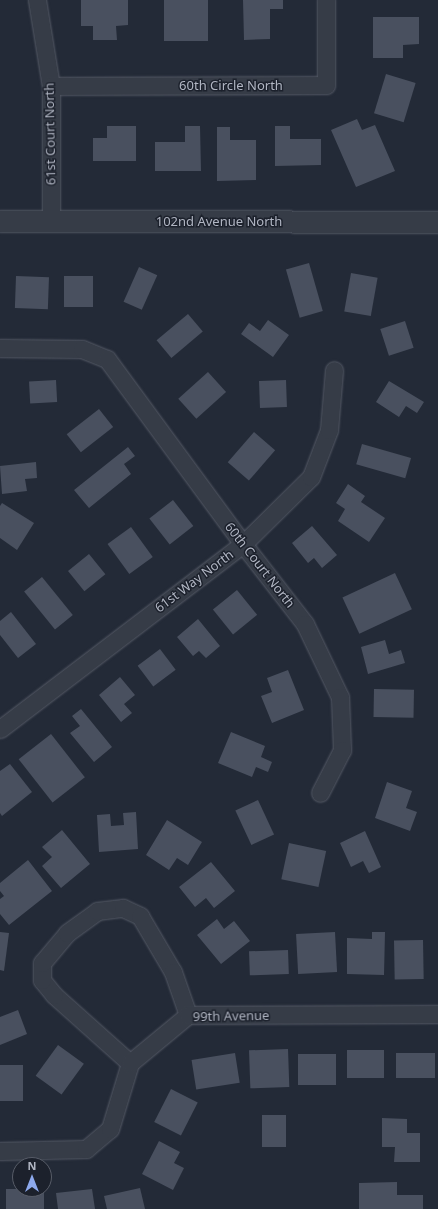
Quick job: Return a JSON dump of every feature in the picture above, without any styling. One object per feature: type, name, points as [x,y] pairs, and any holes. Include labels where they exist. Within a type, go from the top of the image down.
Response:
[{"type":"street","name":"61st Court North","points":[[37,0],[51,86],[52,221]]},
{"type":"street","name":"60th Circle North","points":[[51,86],[326,85],[326,0]]},
{"type":"street","name":"102nd Avenue North","points":[[0,221],[438,222]]},
{"type":"street","name":"60th Court North","points":[[0,348],[82,349],[107,359],[243,544],[305,624],[340,697],[342,750],[320,793]]},
{"type":"street","name":"61st Way North","points":[[0,729],[243,544],[311,476],[329,430],[334,370]]},
{"type":"street","points":[[0,1151],[86,1149],[110,1129],[130,1063],[54,995],[42,980],[42,963],[67,933],[96,911],[123,908],[140,916],[173,972],[188,1015]]},
{"type":"street","name":"99th Avenue","points":[[130,1063],[188,1015],[438,1014]]},
{"type":"building","points":[[81,0],[128,0],[128,25],[116,26],[117,40],[93,40],[93,26],[81,26]]},
{"type":"building","points":[[164,0],[208,0],[208,41],[164,41]]},
{"type":"building","points":[[243,0],[283,0],[283,9],[270,9],[270,39],[244,40]]},
{"type":"building","points":[[373,17],[419,17],[419,44],[403,45],[403,58],[373,58]]},
{"type":"building","points":[[386,74],[416,83],[404,122],[374,113]]},
{"type":"building","points":[[357,119],[362,130],[375,125],[395,171],[356,187],[331,130]]},
{"type":"building","points":[[107,126],[136,126],[136,161],[93,161],[93,138],[107,138]]},
{"type":"building","points":[[185,126],[200,126],[201,171],[155,171],[155,142],[185,142]]},
{"type":"building","points":[[275,126],[290,126],[290,139],[321,139],[321,165],[275,166]]},
{"type":"building","points":[[217,127],[230,127],[230,140],[256,140],[256,180],[217,181]]},
{"type":"building","points":[[309,263],[323,311],[300,318],[286,270]]},
{"type":"building","points":[[139,267],[157,275],[142,310],[124,302]]},
{"type":"building","points":[[351,273],[378,278],[371,316],[344,311]]},
{"type":"building","points":[[16,276],[49,277],[48,309],[15,308]]},
{"type":"building","points":[[64,276],[93,276],[93,307],[64,307]]},
{"type":"building","points":[[188,314],[203,332],[171,358],[157,340]]},
{"type":"building","points":[[268,320],[289,335],[273,357],[241,334],[249,323],[260,331]]},
{"type":"building","points":[[405,321],[414,348],[389,356],[380,329]]},
{"type":"building","points":[[208,372],[226,392],[196,419],[178,399]]},
{"type":"building","points":[[56,380],[57,402],[30,403],[29,381]]},
{"type":"building","points":[[286,380],[287,407],[260,408],[259,381]]},
{"type":"building","points":[[389,381],[424,402],[417,413],[406,406],[399,417],[376,402]]},
{"type":"building","points":[[99,409],[113,427],[81,452],[67,434]]},
{"type":"building","points":[[254,432],[275,450],[249,481],[228,462]]},
{"type":"building","points":[[362,444],[411,458],[405,478],[356,464]]},
{"type":"building","points":[[128,447],[135,456],[124,464],[131,474],[89,508],[74,490]]},
{"type":"building","points":[[36,462],[37,478],[25,479],[27,491],[2,494],[0,466]]},
{"type":"building","points":[[348,484],[365,496],[361,502],[385,518],[369,542],[338,521],[345,509],[336,503]]},
{"type":"building","points":[[173,500],[193,526],[170,544],[149,518]]},
{"type":"building","points":[[2,503],[34,523],[17,550],[0,538],[0,506]]},
{"type":"building","points":[[312,526],[337,555],[322,568],[314,558],[308,563],[292,543]]},
{"type":"building","points":[[131,527],[153,557],[129,574],[108,544]]},
{"type":"building","points":[[89,554],[105,574],[84,591],[68,571]]},
{"type":"building","points":[[395,573],[412,609],[359,634],[342,598]]},
{"type":"building","points":[[42,577],[73,615],[55,630],[24,591]]},
{"type":"building","points":[[237,590],[257,615],[233,634],[213,610]]},
{"type":"building","points":[[11,612],[36,644],[18,658],[0,635],[0,621]]},
{"type":"building","points":[[198,619],[220,646],[206,658],[199,651],[193,656],[177,637]]},
{"type":"building","points":[[385,640],[389,654],[401,650],[405,663],[368,674],[361,647]]},
{"type":"building","points":[[160,649],[176,670],[153,687],[138,666]]},
{"type":"building","points":[[288,670],[304,710],[272,723],[261,696],[272,692],[267,678]]},
{"type":"building","points":[[120,677],[135,695],[124,704],[132,713],[121,722],[99,695]]},
{"type":"building","points":[[374,689],[414,690],[414,718],[374,717]]},
{"type":"building","points":[[81,709],[112,747],[94,762],[70,733],[80,726],[72,716]]},
{"type":"building","points":[[231,732],[265,746],[261,757],[272,762],[268,772],[256,767],[252,777],[218,763]]},
{"type":"building","points":[[51,734],[85,777],[53,803],[19,759]]},
{"type":"building","points":[[10,764],[32,792],[2,816],[0,813],[0,771]]},
{"type":"building","points":[[387,782],[412,791],[406,808],[417,812],[410,831],[375,818]]},
{"type":"building","points":[[258,800],[274,834],[251,845],[235,811]]},
{"type":"building","points":[[136,812],[138,849],[99,852],[97,815],[110,814],[111,826],[124,825],[123,813]]},
{"type":"building","points":[[167,820],[202,842],[188,865],[177,858],[169,870],[146,855]]},
{"type":"building","points":[[62,830],[90,864],[61,888],[42,866],[52,857],[42,847]]},
{"type":"building","points":[[365,831],[381,867],[369,873],[363,861],[351,867],[340,843]]},
{"type":"building","points":[[289,843],[326,851],[318,887],[281,879]]},
{"type":"building","points":[[28,860],[52,891],[9,925],[0,914],[0,899],[4,896],[0,891],[0,883]]},
{"type":"building","points":[[211,862],[235,891],[214,908],[206,898],[195,907],[179,887]]},
{"type":"building","points":[[217,919],[224,929],[234,921],[250,941],[221,964],[197,935]]},
{"type":"building","points":[[0,932],[9,933],[4,971],[0,970]]},
{"type":"building","points":[[335,932],[337,972],[298,974],[296,934]]},
{"type":"building","points":[[372,932],[385,932],[384,975],[347,974],[347,938],[372,939]]},
{"type":"building","points":[[423,940],[424,979],[395,980],[394,941]]},
{"type":"building","points":[[288,950],[289,974],[250,975],[249,951]]},
{"type":"building","points":[[18,1010],[27,1034],[0,1045],[0,1017]]},
{"type":"building","points":[[58,1045],[84,1064],[62,1095],[36,1076]]},
{"type":"building","points":[[288,1049],[289,1087],[250,1088],[249,1050]]},
{"type":"building","points":[[347,1050],[384,1050],[384,1078],[347,1078]]},
{"type":"building","points":[[235,1053],[240,1083],[196,1090],[192,1060]]},
{"type":"building","points":[[396,1053],[435,1053],[435,1078],[396,1078]]},
{"type":"building","points":[[298,1054],[336,1054],[336,1085],[298,1085]]},
{"type":"building","points":[[0,1065],[23,1065],[23,1101],[0,1101]]},
{"type":"building","points":[[171,1089],[198,1103],[181,1136],[154,1122]]},
{"type":"building","points":[[262,1115],[286,1115],[286,1147],[262,1147]]},
{"type":"building","points":[[382,1118],[407,1119],[407,1133],[420,1133],[420,1162],[394,1162],[395,1147],[382,1147]]},
{"type":"building","points":[[159,1141],[180,1152],[174,1163],[184,1168],[173,1190],[142,1174]]},
{"type":"building","points":[[397,1182],[397,1195],[423,1195],[423,1209],[359,1209],[359,1183]]},
{"type":"building","points":[[140,1188],[145,1209],[107,1209],[104,1196]]},
{"type":"building","points":[[6,1189],[12,1189],[12,1197],[44,1197],[44,1209],[6,1209]]},
{"type":"building","points":[[92,1189],[95,1209],[58,1209],[56,1193]]}]
